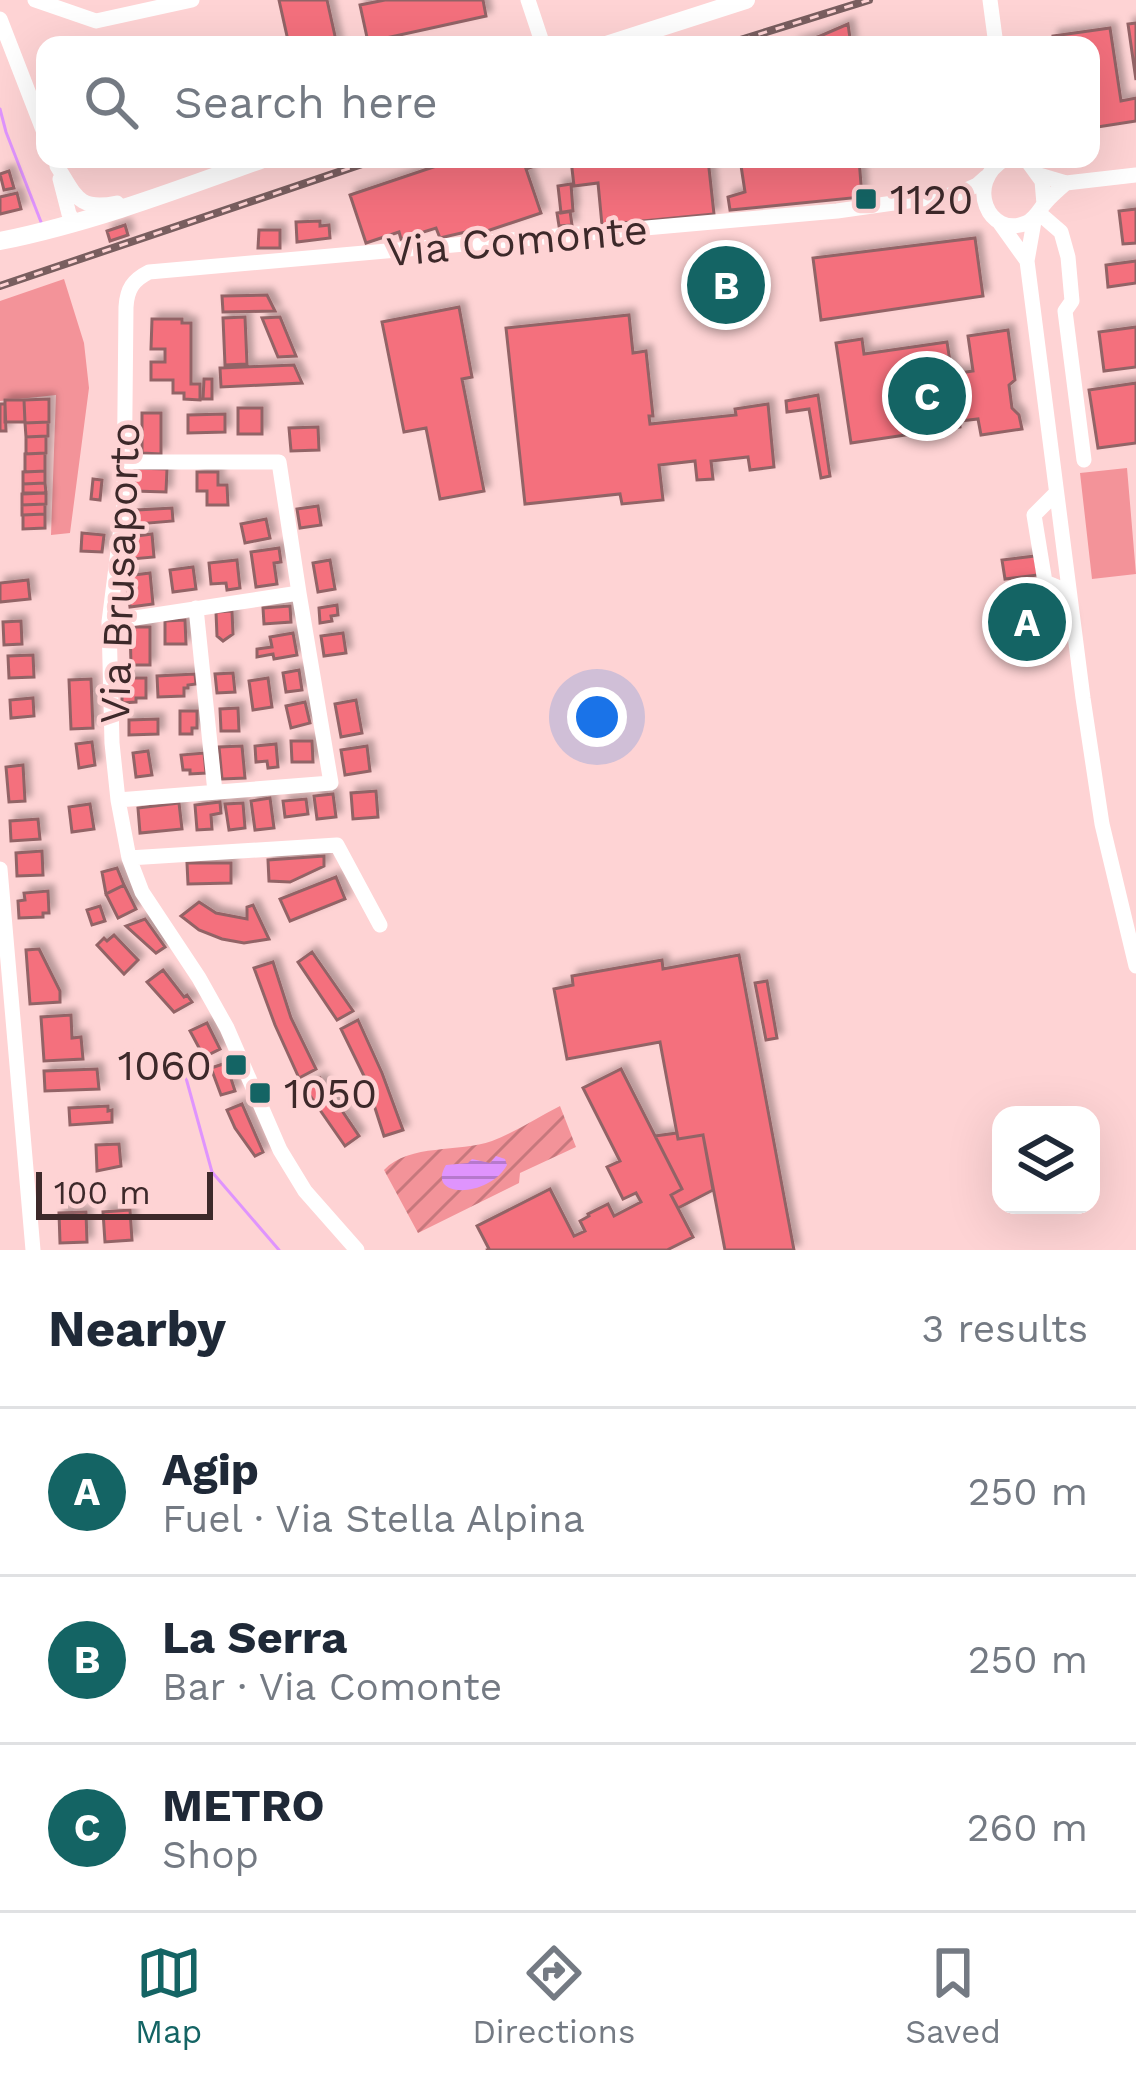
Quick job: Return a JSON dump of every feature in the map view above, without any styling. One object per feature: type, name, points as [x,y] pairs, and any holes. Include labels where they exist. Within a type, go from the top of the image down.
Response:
[{"type":"main road","points":[[627,36],[693,8],[746,0]]},
{"type":"main road","points":[[0,241],[150,199],[238,168]]},
{"type":"street","points":[[34,0],[96,21],[192,0]]},
{"type":"street","points":[[528,0],[539,36]]},
{"type":"street","points":[[990,0],[995,36]]},
{"type":"street","points":[[0,19],[36,112]]},
{"type":"street","points":[[58,168],[74,222]]},
{"type":"street","name":"Via Comonte","points":[[148,272],[747,220],[957,194],[977,185],[992,168]]},
{"type":"street","points":[[986,208],[983,187],[993,168]]},
{"type":"street","points":[[1033,168],[1044,190],[1027,261],[1056,494],[1102,824],[1136,966]]},
{"type":"street","points":[[1039,175],[1066,183],[1136,175]]},
{"type":"street","points":[[1000,222],[1022,225],[1066,183]]},
{"type":"street","points":[[957,194],[986,208],[1027,261]]},
{"type":"street","points":[[70,197],[93,207],[150,199]]},
{"type":"street","points":[[43,231],[70,197]]},
{"type":"street","points":[[1039,211],[1061,232],[1068,257],[1072,301],[1064,311],[1084,460]]},
{"type":"street","name":"Via Brusaporto","points":[[148,272],[136,278],[127,296],[124,504],[109,622],[112,743],[129,858],[142,892],[227,1028],[280,1150],[305,1191],[357,1250]]},
{"type":"street","points":[[118,800],[332,783],[279,462],[126,462]]},
{"type":"street","points":[[1056,494],[1034,515],[1045,582],[1069,592]]},
{"type":"street","points":[[109,622],[299,593]]},
{"type":"street","points":[[196,608],[215,792]]},
{"type":"street","points":[[129,858],[337,845],[380,925]]},
{"type":"street","points":[[0,869],[33,1250]]},
{"type":"shaded area","points":[[64,279],[84,343],[89,388],[70,533],[51,535],[56,395],[0,401],[0,301]]},
{"type":"shaded area","points":[[1127,468],[1136,574],[1092,579],[1080,473]]},
{"type":"shaded area","points":[[560,1106],[576,1147],[520,1173],[519,1183],[418,1233],[384,1170],[421,1152],[492,1141]]},
{"type":"shaded area","points":[[496,1156],[507,1165],[487,1184],[462,1190],[444,1184],[446,1165],[472,1159],[490,1163]]},
{"type":"building","points":[[279,0],[327,0],[335,36],[287,36]]},
{"type":"building","points":[[385,0],[483,0],[486,16],[395,36],[367,36],[360,5]]},
{"type":"building","points":[[1136,23],[1136,80],[1128,24]]},
{"type":"building","points":[[848,24],[850,36],[820,36]]},
{"type":"building","points":[[1110,28],[1121,101],[1136,98],[1136,121],[1100,127],[1100,36],[1053,36]]},
{"type":"building","points":[[430,168],[529,168],[541,213],[475,235],[474,230],[440,238],[436,228],[401,239],[399,232],[366,243],[350,195]]},
{"type":"building","points":[[572,168],[709,168],[714,214],[602,225],[598,183],[574,186]]},
{"type":"building","points":[[741,168],[860,168],[862,197],[730,210],[728,197],[745,192]]},
{"type":"building","points":[[9,171],[14,188],[4,190],[0,174]]},
{"type":"building","points":[[571,184],[573,211],[561,213],[558,186]]},
{"type":"building","points":[[17,193],[21,209],[0,214],[0,197]]},
{"type":"building","points":[[1136,209],[1136,243],[1123,244],[1119,211]]},
{"type":"building","points":[[570,211],[572,225],[559,226],[557,213]]},
{"type":"building","points":[[320,221],[320,226],[329,225],[330,238],[297,242],[296,222]]},
{"type":"building","points":[[125,225],[128,235],[110,241],[107,231]]},
{"type":"building","points":[[259,230],[280,230],[280,248],[258,248]]},
{"type":"building","points":[[975,238],[983,296],[821,320],[813,258]]},
{"type":"building","points":[[733,253],[742,315],[720,318],[711,256]]},
{"type":"building","points":[[1136,261],[1136,283],[1108,287],[1106,265]]},
{"type":"building","points":[[267,295],[275,311],[223,312],[222,296]]},
{"type":"building","points":[[459,307],[472,377],[462,379],[484,491],[440,499],[426,428],[404,432],[382,322]]},
{"type":"building","points":[[629,315],[633,353],[646,351],[650,424],[736,415],[735,409],[768,404],[774,467],[750,470],[748,457],[711,461],[713,479],[697,480],[695,461],[659,465],[663,500],[622,504],[620,494],[525,504],[506,328]]},
{"type":"building","points":[[245,317],[247,364],[225,365],[223,318]]},
{"type":"building","points":[[280,317],[296,356],[278,357],[262,318]]},
{"type":"building","points":[[152,319],[191,323],[191,384],[200,384],[200,400],[173,393],[173,380],[151,380],[151,362],[165,362],[165,349],[151,349]]},
{"type":"building","points":[[1136,327],[1136,367],[1104,371],[1099,332]]},
{"type":"building","points":[[1008,330],[1015,380],[1009,385],[1012,408],[1022,429],[981,435],[978,419],[960,421],[960,427],[851,443],[836,343],[862,339],[864,354],[947,342],[952,374],[973,371],[968,336]]},
{"type":"building","points":[[294,365],[302,383],[221,387],[220,368]]},
{"type":"building","points":[[204,379],[212,379],[212,399],[203,399]]},
{"type":"building","points":[[1136,383],[1136,443],[1098,448],[1089,390]]},
{"type":"building","points":[[818,395],[830,476],[821,478],[809,409],[787,412],[786,401]]},
{"type":"building","points":[[49,399],[49,422],[25,423],[24,400]]},
{"type":"building","points":[[5,400],[24,400],[25,422],[5,422]]},
{"type":"building","points":[[0,404],[5,404],[6,431],[0,431]]},
{"type":"building","points":[[238,408],[262,408],[262,434],[238,434]]},
{"type":"building","points":[[142,413],[161,413],[161,454],[142,453]]},
{"type":"building","points":[[225,414],[225,432],[188,433],[188,415]]},
{"type":"building","points":[[48,422],[48,436],[26,437],[25,423]]},
{"type":"building","points":[[318,427],[319,450],[291,451],[289,428]]},
{"type":"building","points":[[46,436],[46,453],[26,454],[26,437]]},
{"type":"building","points":[[45,453],[45,471],[25,472],[25,454]]},
{"type":"building","points":[[135,468],[167,469],[166,492],[134,491]]},
{"type":"building","points":[[45,471],[45,483],[23,484],[23,472]]},
{"type":"building","points":[[197,472],[218,472],[218,485],[227,485],[228,505],[207,505],[207,491],[197,491]]},
{"type":"building","points":[[93,479],[102,480],[100,500],[91,499]]},
{"type":"building","points":[[45,483],[46,493],[23,493],[23,484]]},
{"type":"building","points":[[46,493],[46,504],[22,505],[22,494]]},
{"type":"building","points":[[45,504],[45,514],[22,515],[22,505]]},
{"type":"building","points":[[318,506],[321,525],[300,528],[297,509]]},
{"type":"building","points":[[172,508],[173,521],[138,524],[137,510]]},
{"type":"building","points":[[45,514],[45,528],[23,529],[23,515]]},
{"type":"building","points":[[266,519],[270,538],[245,543],[241,524]]},
{"type":"building","points":[[82,533],[104,535],[102,552],[81,551]]},
{"type":"building","points":[[152,534],[154,557],[132,559],[129,537]]},
{"type":"building","points":[[279,548],[281,562],[274,563],[277,584],[256,587],[251,552]]},
{"type":"building","points":[[1035,556],[1038,575],[1005,579],[1002,560]]},
{"type":"building","points":[[237,560],[240,588],[227,590],[226,583],[211,584],[209,563]]},
{"type":"building","points":[[330,560],[335,589],[318,592],[313,563]]},
{"type":"building","points":[[193,567],[196,589],[173,592],[170,570]]},
{"type":"building","points":[[150,573],[153,604],[130,607],[126,576]]},
{"type":"building","points":[[28,580],[30,599],[0,602],[0,583]]},
{"type":"building","points":[[1029,592],[1033,632],[1020,634],[1015,594]]},
{"type":"building","points":[[337,605],[338,615],[320,623],[319,608]]},
{"type":"building","points":[[290,606],[291,622],[264,624],[263,608]]},
{"type":"building","points":[[232,611],[233,634],[223,641],[217,636],[216,612]]},
{"type":"building","points":[[185,620],[186,644],[165,644],[165,621]]},
{"type":"building","points":[[21,621],[22,644],[4,645],[3,622]]},
{"type":"building","points":[[130,627],[150,627],[150,665],[131,665]]},
{"type":"building","points":[[293,633],[297,655],[257,657],[257,649],[272,647],[270,637]]},
{"type":"building","points":[[343,633],[346,653],[324,656],[321,636]]},
{"type":"building","points":[[33,655],[34,677],[9,678],[8,656]]},
{"type":"building","points":[[299,670],[302,690],[286,692],[283,673]]},
{"type":"building","points":[[233,673],[235,692],[217,693],[215,674]]},
{"type":"building","points":[[195,674],[196,684],[184,688],[184,696],[158,697],[157,676]]},
{"type":"building","points":[[122,678],[146,678],[146,698],[122,703]]},
{"type":"building","points":[[268,678],[272,707],[253,710],[249,681]]},
{"type":"building","points":[[91,679],[93,728],[71,729],[69,680]]},
{"type":"building","points":[[33,698],[34,716],[11,718],[10,700]]},
{"type":"building","points":[[356,700],[362,733],[341,737],[335,704]]},
{"type":"building","points":[[305,702],[310,723],[291,728],[286,706]]},
{"type":"building","points":[[238,708],[239,731],[221,731],[220,709]]},
{"type":"building","points":[[180,711],[197,711],[197,728],[192,728],[192,734],[180,734]]},
{"type":"building","points":[[158,719],[158,734],[129,735],[129,720]]},
{"type":"building","points":[[291,741],[312,741],[313,762],[292,762]]},
{"type":"building","points":[[92,742],[95,765],[79,768],[76,744]]},
{"type":"building","points":[[276,744],[278,767],[256,762],[255,746]]},
{"type":"building","points":[[242,746],[245,778],[222,779],[219,747]]},
{"type":"building","points":[[367,746],[370,771],[345,775],[341,750]]},
{"type":"building","points":[[148,751],[152,775],[136,777],[133,753]]},
{"type":"building","points":[[204,753],[206,773],[183,770],[181,755]]},
{"type":"building","points":[[23,765],[25,801],[9,802],[6,767]]},
{"type":"building","points":[[376,791],[378,817],[353,819],[351,793]]},
{"type":"building","points":[[333,794],[336,817],[317,819],[314,796]]},
{"type":"building","points":[[270,798],[274,828],[255,830],[251,801]]},
{"type":"building","points":[[306,799],[308,814],[285,817],[283,801]]},
{"type":"building","points":[[220,802],[221,813],[211,815],[212,829],[197,830],[195,805]]},
{"type":"building","points":[[179,803],[182,829],[140,833],[138,808]]},
{"type":"building","points":[[243,803],[245,828],[229,830],[225,804]]},
{"type":"building","points":[[90,804],[94,829],[72,832],[69,807]]},
{"type":"building","points":[[38,819],[40,839],[11,841],[10,821]]},
{"type":"building","points":[[42,851],[43,875],[17,876],[16,853]]},
{"type":"building","points":[[324,856],[324,866],[290,882],[269,881],[268,860]]},
{"type":"building","points":[[187,863],[231,863],[231,883],[188,884]]},
{"type":"building","points":[[117,868],[124,885],[106,894],[102,872]]},
{"type":"building","points":[[336,877],[345,899],[290,921],[280,899]]},
{"type":"building","points":[[124,885],[136,909],[118,918],[106,894]]},
{"type":"building","points":[[48,891],[49,913],[19,918],[18,901],[25,900],[24,893]]},
{"type":"building","points":[[199,902],[216,913],[247,919],[247,907],[253,905],[269,939],[244,943],[199,930],[181,916]]},
{"type":"building","points":[[100,906],[105,921],[92,925],[87,910]]},
{"type":"building","points":[[145,919],[165,947],[156,953],[126,926]]},
{"type":"building","points":[[114,935],[138,960],[124,974],[97,945]]},
{"type":"building","points":[[39,949],[60,991],[60,1002],[30,1004],[26,950]]},
{"type":"building","points":[[312,952],[353,1011],[337,1020],[298,962]]},
{"type":"building","points":[[739,955],[794,1250],[725,1250],[703,1135],[678,1139],[660,1042],[567,1059],[554,989],[573,985],[572,976],[662,960],[663,969]]},
{"type":"building","points":[[273,962],[291,1018],[316,1069],[299,1078],[254,968]]},
{"type":"building","points":[[163,970],[192,1002],[174,1012],[147,982]]},
{"type":"building","points":[[767,981],[777,1038],[766,1040],[755,983]]},
{"type":"building","points":[[71,1015],[72,1038],[81,1037],[83,1059],[44,1061],[41,1017]]},
{"type":"building","points":[[358,1020],[403,1130],[384,1136],[366,1080],[341,1029]]},
{"type":"building","points":[[207,1023],[220,1049],[204,1057],[190,1031]]},
{"type":"building","points":[[226,1063],[235,1091],[221,1095],[211,1068]]},
{"type":"building","points":[[97,1069],[99,1089],[45,1091],[44,1071]]},
{"type":"building","points":[[621,1069],[682,1189],[671,1195],[693,1237],[667,1250],[486,1250],[477,1226],[550,1189],[574,1236],[585,1231],[580,1221],[588,1214],[608,1204],[614,1216],[641,1202],[636,1193],[623,1199],[607,1167],[620,1161],[583,1088]]},
{"type":"building","points":[[320,1078],[359,1136],[345,1146],[304,1087]]},
{"type":"building","points":[[242,1104],[263,1152],[255,1156],[227,1110]]},
{"type":"building","points":[[108,1106],[112,1122],[70,1125],[69,1108]]},
{"type":"building","points":[[677,1133],[678,1139],[703,1135],[713,1190],[678,1208],[671,1195],[682,1189],[655,1136]]},
{"type":"building","points":[[119,1144],[121,1166],[97,1171],[96,1145]]},
{"type":"building","points":[[130,1210],[132,1240],[105,1242],[103,1212]]},
{"type":"building","points":[[86,1212],[87,1242],[60,1243],[59,1213]]},
{"type":"waterway","points":[[0,109],[41,222]]},
{"type":"waterway","points":[[186,1078],[212,1172],[279,1250]]},
{"type":"railway","points":[[753,36],[869,0]]},
{"type":"railway","points":[[0,286],[350,168]]},
{"type":"place","name":"1120","points":[[866,199]]},
{"type":"place","name":"La Serra","points":[[726,285]]},
{"type":"place","name":"METRO","points":[[927,396]]},
{"type":"place","name":"Agip","points":[[1027,622]]},
{"type":"place","name":"1060","points":[[236,1065]]},
{"type":"place","name":"1050","points":[[260,1093]]}]
